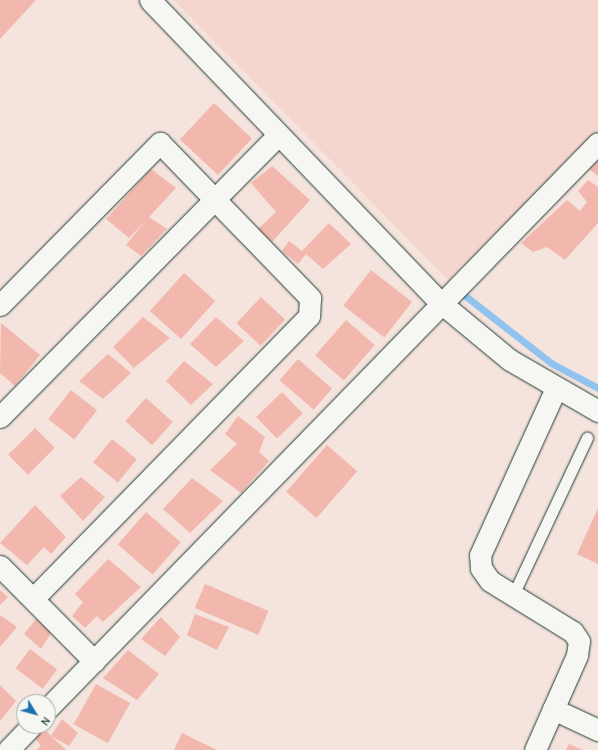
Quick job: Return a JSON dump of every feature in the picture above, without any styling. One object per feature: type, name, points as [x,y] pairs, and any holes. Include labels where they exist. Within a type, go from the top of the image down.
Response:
[{"type":"street","points":[[150,0],[278,136],[441,303],[510,360],[598,412]]},
{"type":"street","points":[[0,417],[278,136]]},
{"type":"street","points":[[0,305],[160,143],[310,298],[308,316],[33,599]]},
{"type":"street","points":[[56,700],[598,143]]},
{"type":"street","points":[[535,750],[577,655],[579,641],[572,632],[490,581],[481,568],[480,555],[556,388]]},
{"type":"street","points":[[0,566],[94,660]]},
{"type":"street","points":[[553,709],[598,730]]},
{"type":"street","points":[[8,750],[23,734]]},
{"type":"lane","points":[[513,595],[587,438]]},
{"type":"shaded area","points":[[174,0],[598,0],[598,131],[448,280]]},
{"type":"building","points":[[0,0],[36,0],[0,39]]},
{"type":"building","points":[[214,103],[252,138],[218,175],[180,140]]},
{"type":"building","points":[[598,160],[598,176],[589,169]]},
{"type":"building","points":[[272,166],[310,200],[272,242],[258,229],[276,212],[251,183]]},
{"type":"building","points":[[151,169],[176,188],[149,217],[167,229],[141,256],[126,245],[146,220],[129,238],[106,219]]},
{"type":"building","points":[[588,180],[598,187],[598,223],[565,260],[547,247],[533,252],[521,243],[567,200],[580,211],[587,202],[578,191]]},
{"type":"building","points":[[329,223],[351,244],[323,269],[306,254],[298,264],[282,251],[289,241],[302,251]]},
{"type":"building","points":[[371,270],[412,302],[384,337],[343,305]]},
{"type":"building","points":[[184,273],[215,301],[181,339],[150,311]]},
{"type":"building","points":[[261,297],[285,320],[261,346],[236,323]]},
{"type":"building","points":[[143,317],[170,338],[134,368],[113,347]]},
{"type":"building","points":[[216,317],[244,341],[216,367],[190,344]]},
{"type":"building","points":[[346,320],[375,345],[344,380],[315,355]]},
{"type":"building","points":[[1,323],[40,355],[15,386],[0,373]]},
{"type":"building","points":[[108,354],[131,373],[103,399],[79,381]]},
{"type":"building","points":[[298,359],[332,389],[314,410],[280,380]]},
{"type":"building","points":[[184,361],[213,384],[191,405],[166,381]]},
{"type":"building","points":[[71,390],[97,410],[74,439],[48,419]]},
{"type":"building","points":[[282,392],[303,414],[277,439],[256,417]]},
{"type":"building","points":[[146,398],[173,422],[152,445],[125,421]]},
{"type":"building","points":[[238,416],[265,437],[259,452],[269,461],[241,493],[210,470],[237,444],[225,434]]},
{"type":"building","points":[[35,428],[55,448],[28,475],[8,455]]},
{"type":"building","points":[[112,439],[137,459],[118,482],[93,462]]},
{"type":"building","points":[[327,445],[357,471],[317,518],[286,492]]},
{"type":"building","points":[[81,477],[105,497],[83,521],[60,496]]},
{"type":"building","points":[[192,478],[223,501],[190,533],[163,509]]},
{"type":"building","points":[[35,505],[66,537],[51,554],[44,547],[27,565],[0,543]]},
{"type":"building","points":[[598,508],[598,564],[577,554]]},
{"type":"building","points":[[146,512],[181,542],[153,575],[118,544]]},
{"type":"building","points":[[108,559],[141,587],[103,622],[97,616],[85,628],[72,616],[83,602],[75,594]]},
{"type":"building","points":[[205,584],[269,611],[258,635],[195,608]]},
{"type":"building","points":[[0,590],[8,597],[0,605]]},
{"type":"building","points":[[195,614],[229,627],[217,650],[187,635]]},
{"type":"building","points":[[0,615],[17,627],[0,647]]},
{"type":"building","points":[[161,617],[180,637],[165,656],[141,639]]},
{"type":"building","points":[[36,619],[51,633],[41,649],[24,634]]},
{"type":"building","points":[[30,649],[57,669],[43,689],[16,668]]},
{"type":"building","points":[[128,650],[159,674],[137,700],[103,678]]},
{"type":"building","points":[[96,684],[130,703],[108,743],[74,724]]},
{"type":"building","points":[[0,685],[16,701],[0,721]]},
{"type":"building","points":[[62,719],[78,733],[69,746],[51,736],[52,734],[56,734],[56,728]]},
{"type":"building","points":[[182,733],[217,750],[174,750]]},
{"type":"building","points":[[37,734],[49,734],[66,750],[36,750],[41,746],[34,737]]},
{"type":"building","points":[[569,744],[583,750],[566,750]]},
{"type":"waterway","points":[[463,294],[551,363],[598,388]]}]
